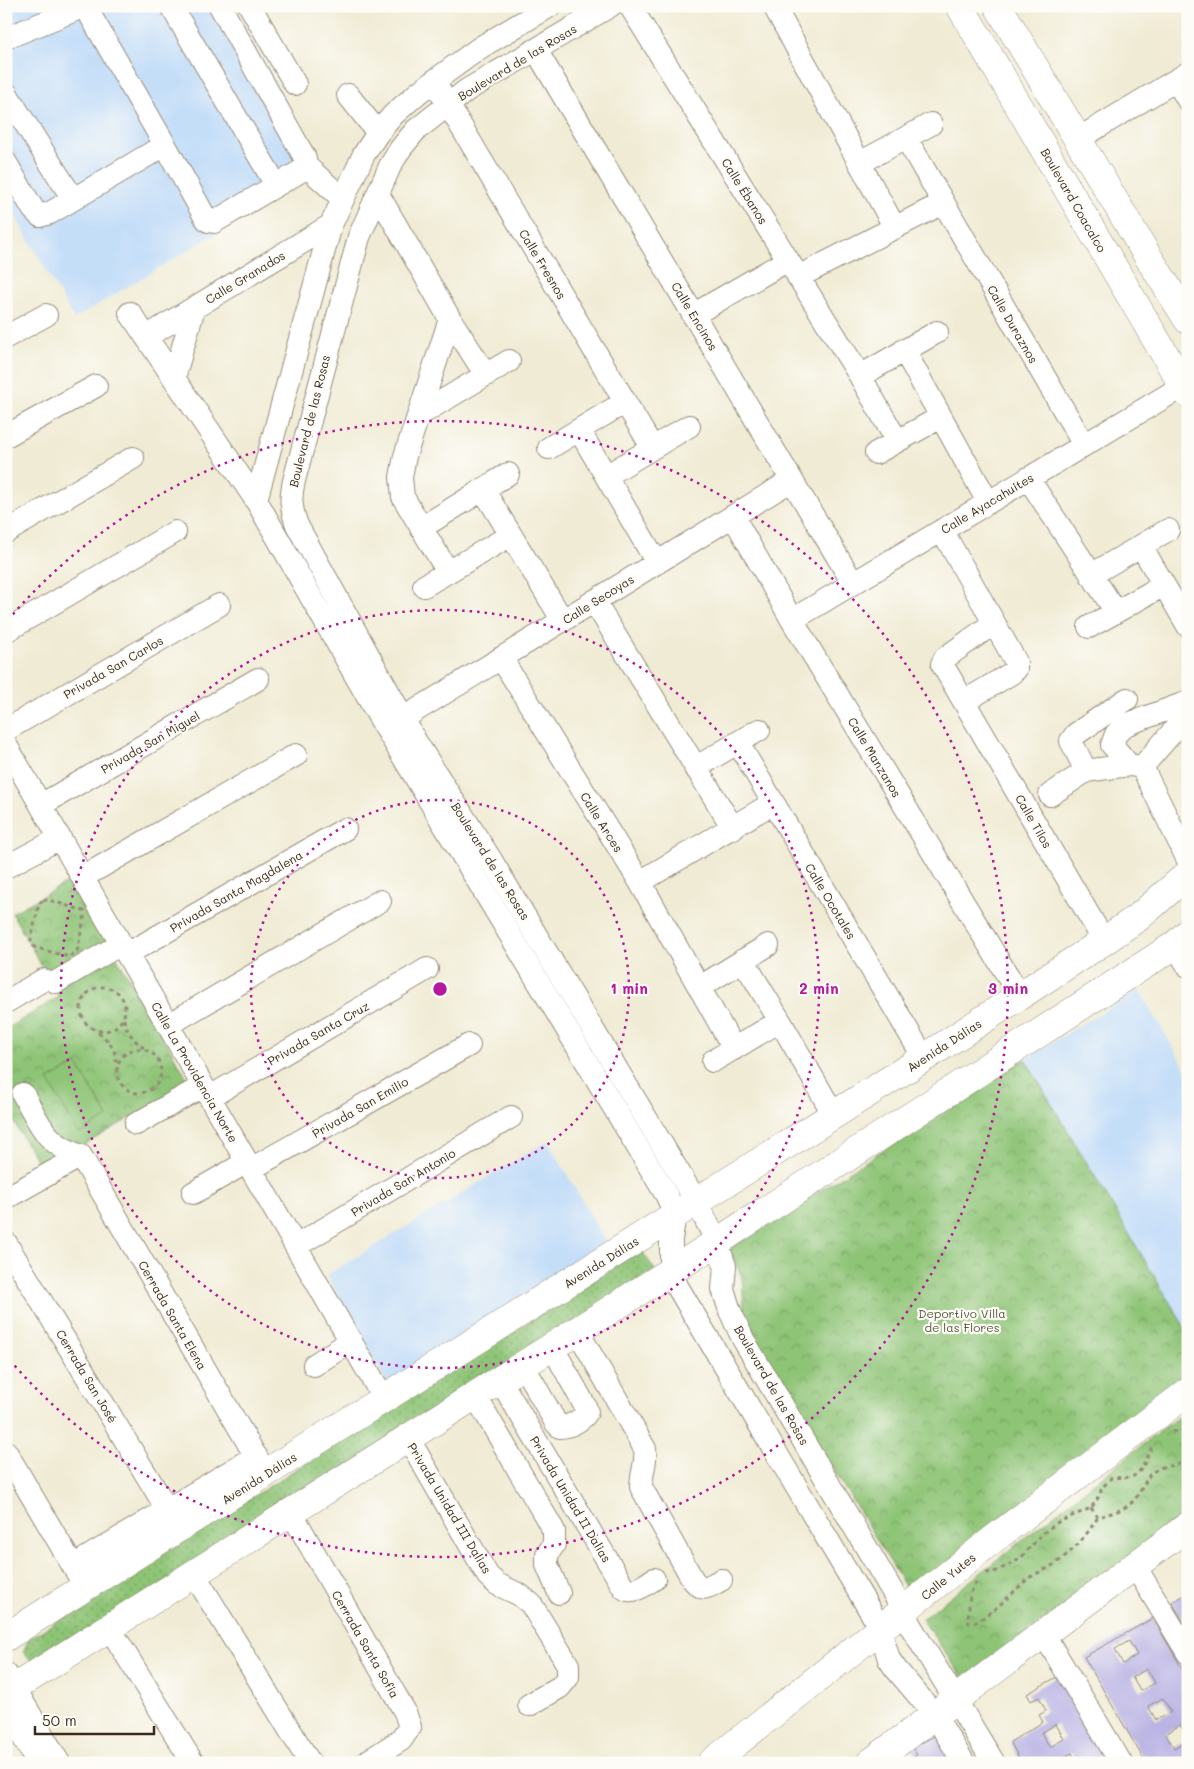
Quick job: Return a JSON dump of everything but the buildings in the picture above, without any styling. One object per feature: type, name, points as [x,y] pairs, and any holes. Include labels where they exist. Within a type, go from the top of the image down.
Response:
[{"type":"main road","name":"Boulevard Coacalco","points":[[960,6],[1185,390]]},
{"type":"main road","points":[[998,6],[1188,320]]},
{"type":"main road","name":"Avenida Dálias","points":[[6,1638],[79,1577],[261,1465],[384,1399],[924,1058],[1140,916],[1188,874]]},
{"type":"main road","points":[[8,1691],[1184,948]]},
{"type":"main road","name":"Calle Yutes","points":[[711,1763],[991,1541],[1188,1392]]},
{"type":"main road","points":[[870,1763],[1188,1526]]},
{"type":"street","points":[[6,38],[85,6],[205,217],[208,221],[214,222],[301,171],[305,165],[305,158],[220,6]]},
{"type":"street","points":[[171,6],[276,185]]},
{"type":"street","points":[[250,6],[295,84]]},
{"type":"street","points":[[256,500],[331,225],[364,154],[393,115],[434,82],[481,48],[550,6]]},
{"type":"street","name":"Boulevard de las Rosas","points":[[395,723],[297,525],[291,508],[291,492],[359,237],[390,166],[401,148],[416,130],[467,90],[610,6]]},
{"type":"street","name":"Calle Ébanos","points":[[630,6],[860,376],[897,441]]},
{"type":"street","points":[[774,6],[895,228]]},
{"type":"street","name":"Calle Encinos","points":[[536,50],[853,583]]},
{"type":"street","points":[[1078,139],[1182,76],[1188,100]]},
{"type":"street","name":"Calle Fresnos","points":[[434,82],[652,447]]},
{"type":"street","points":[[6,93],[73,199]]},
{"type":"street","points":[[348,95],[378,133]]},
{"type":"street","points":[[860,163],[931,124]]},
{"type":"street","name":"Calle Duraznos","points":[[906,138],[1084,445]]},
{"type":"street","points":[[6,163],[32,209],[40,216],[50,213],[165,145]]},
{"type":"street","points":[[305,165],[343,199]]},
{"type":"street","points":[[378,194],[450,319],[486,375]]},
{"type":"street","points":[[693,315],[793,268],[895,228],[942,203]]},
{"type":"street","name":"Calle Granados","points":[[174,378],[194,308],[331,225]]},
{"type":"street","points":[[146,337],[194,308]]},
{"type":"street","points":[[130,313],[256,500]]},
{"type":"street","points":[[6,337],[46,315]]},
{"type":"street","points":[[448,572],[403,497],[401,477],[405,456],[450,319]]},
{"type":"street","points":[[860,376],[937,332]]},
{"type":"street","points":[[904,350],[988,502]]},
{"type":"street","points":[[419,415],[509,361]]},
{"type":"street","points":[[6,436],[96,386]]},
{"type":"street","name":"Calle Ayacahuites","points":[[792,620],[1084,445],[1185,390]]},
{"type":"street","points":[[549,448],[625,402]]},
{"type":"street","points":[[876,453],[941,417]]},
{"type":"street","points":[[606,476],[689,426]]},
{"type":"street","points":[[579,430],[657,562]]},
{"type":"street","points":[[6,532],[133,458]]},
{"type":"street","points":[[421,528],[508,474]]},
{"type":"street","points":[[1028,478],[1116,612]]},
{"type":"street","name":"Calle Secoyas","points":[[395,723],[792,480]]},
{"type":"street","points":[[483,489],[563,621]]},
{"type":"street","name":"Boulevard de las Rosas","points":[[256,500],[395,723],[416,742],[492,860],[686,1208],[717,1242],[725,1266],[723,1289],[743,1339],[904,1611],[945,1706],[964,1763]]},
{"type":"street","name":"Calle Manzanos","points":[[733,516],[792,620],[1020,996]]},
{"type":"street","points":[[942,530],[1016,662],[1016,668],[1012,673],[964,701]]},
{"type":"street","points":[[1092,575],[1168,530]]},
{"type":"street","points":[[6,631],[175,532]]},
{"type":"street","points":[[424,586],[511,534]]},
{"type":"street","points":[[1141,546],[1188,626]]},
{"type":"street","points":[[1089,627],[1164,585]]},
{"type":"street","points":[[594,601],[733,828]]},
{"type":"street","name":"Privada San Carlos","points":[[6,730],[219,605]]},
{"type":"street","name":"Calle Tilos","points":[[994,624],[945,658],[942,664],[1104,941]]},
{"type":"street","name":"Calle Arces","points":[[501,658],[640,882],[734,1048]]},
{"type":"street","name":"Privada San Miguel","points":[[41,805],[258,679]]},
{"type":"street","points":[[1086,770],[1071,741],[1076,734],[1127,699]]},
{"type":"street","points":[[1188,702],[1125,725],[1116,734],[1112,745],[1136,766],[1188,860]]},
{"type":"street","points":[[1050,795],[1086,770],[1136,766],[1188,714]]},
{"type":"street","points":[[695,768],[758,730]]},
{"type":"street","name":"Calle Ocotales","points":[[738,743],[924,1058]]},
{"type":"street","name":"Calle La Providencia Norte","points":[[6,745],[384,1399]]},
{"type":"street","points":[[82,877],[296,755]]},
{"type":"street","points":[[640,882],[773,804]]},
{"type":"street","name":"Privada Santa Magdalena","points":[[6,1002],[124,949],[345,829]]},
{"type":"street","points":[[6,867],[60,838]]},
{"type":"street","points":[[168,1025],[380,901]]},
{"type":"street","points":[[700,987],[768,945]]},
{"type":"street","points":[[743,960],[834,1115]]},
{"type":"street","name":"Privada Santa Cruz","points":[[136,1124],[206,1091],[427,969]]},
{"type":"street","points":[[713,1060],[780,1021]]},
{"type":"street","name":"Privada San Emilio","points":[[193,1193],[249,1166],[468,1045]]},
{"type":"street","points":[[23,1094],[46,1135],[66,1151],[81,1156]]},
{"type":"street","name":"Privada San Antonio","points":[[296,1246],[511,1117]]},
{"type":"street","points":[[6,1198],[81,1156]]},
{"type":"street","name":"Cerrada Santa Elena","points":[[81,1156],[261,1465]]},
{"type":"street","name":"Boulevard de las Rosas","points":[[686,1208],[671,1239],[671,1271],[677,1286],[880,1629],[889,1659],[895,1668],[945,1706],[994,1763]]},
{"type":"street","name":"Cerrada San José","points":[[6,1243],[167,1509]]},
{"type":"street","points":[[577,1330],[645,1449],[646,1458],[641,1476],[641,1487],[693,1580],[699,1587],[705,1588],[721,1580]]},
{"type":"street","points":[[314,1365],[351,1341]]},
{"type":"street","points":[[511,1372],[560,1427],[565,1427],[584,1416],[586,1412],[585,1406],[552,1346]]},
{"type":"street","name":"Privada Unidad II Dalias","points":[[511,1372],[624,1588],[632,1591],[654,1580]]},
{"type":"street","points":[[476,1395],[554,1531],[554,1544],[547,1555],[547,1565],[560,1593]]},
{"type":"street","name":"Privada Unidad III Dalias","points":[[408,1438],[488,1576],[497,1584],[520,1595],[531,1604],[568,1665],[568,1677],[560,1687],[528,1705]]},
{"type":"street","points":[[6,1452],[79,1577],[167,1509],[261,1465]]},
{"type":"street","name":"Cerrada Santa Sofía","points":[[291,1512],[405,1712],[410,1728],[401,1740],[365,1763]]},
{"type":"street","points":[[1135,1566],[1188,1654]]},
{"type":"street","points":[[194,1574],[310,1763]]},
{"type":"street","points":[[109,1628],[193,1763]]},
{"type":"street","points":[[1044,1633],[1121,1763]]},
{"type":"street","points":[[8,1691],[38,1763]]},
{"type":"street","points":[[8,1691],[59,1763]]},
{"type":"path","points":[[43,900],[49,900],[84,911],[85,919],[77,951],[70,957],[34,947],[31,943],[39,904],[43,900]]},
{"type":"path","points":[[109,987],[116,991],[125,1003],[124,1018],[125,1028],[137,1043],[157,1058],[160,1064],[162,1072],[156,1086],[150,1091],[136,1093],[123,1087],[118,1081],[116,1054],[111,1043],[87,1026],[80,1013],[83,999],[94,989],[109,987]]},
{"type":"path","points":[[93,1030],[100,1032],[114,1029],[124,1018]]},
{"type":"path","points":[[116,1067],[119,1060],[129,1050],[145,1049]]},
{"type":"path","points":[[1164,1435],[1188,1428]]},
{"type":"path","points":[[984,1573],[998,1571],[1020,1559],[1041,1534],[1058,1522],[1091,1508],[1102,1488],[1111,1478],[1130,1477],[1138,1473],[1152,1446]]},
{"type":"path","points":[[978,1578],[970,1594],[968,1620],[972,1624],[992,1612],[1030,1577],[1053,1565],[1073,1549],[1098,1516],[1118,1512],[1128,1506],[1137,1496],[1147,1476],[1152,1472],[1160,1467],[1177,1466],[1188,1457]]},
{"type":"path","points":[[1091,1508],[1098,1516]]},
{"type":"shaded area","points":[[6,6],[232,6],[322,165],[310,177],[74,319],[6,200]]},
{"type":"shaded area","points":[[1139,990],[1188,1073],[1188,1333],[1025,1059]]},
{"type":"shaded area","points":[[548,1141],[607,1244],[387,1384],[327,1275]]},
{"type":"green space","points":[[72,880],[187,1078],[187,1084],[42,1170],[6,1109],[6,1029],[59,997],[12,913]]},
{"type":"green space","name":"Deportivo Villa de las Flores","points":[[1025,1059],[1188,1333],[1188,1382],[910,1594],[745,1326],[742,1277],[729,1249]]},
{"type":"green space","points":[[77,1064],[108,1117],[79,1134],[48,1080]]},
{"type":"green space","points":[[641,1250],[655,1270],[35,1665],[23,1652],[29,1639]]},
{"type":"green space","points":[[1188,1409],[1188,1515],[964,1680],[922,1619]]}]
